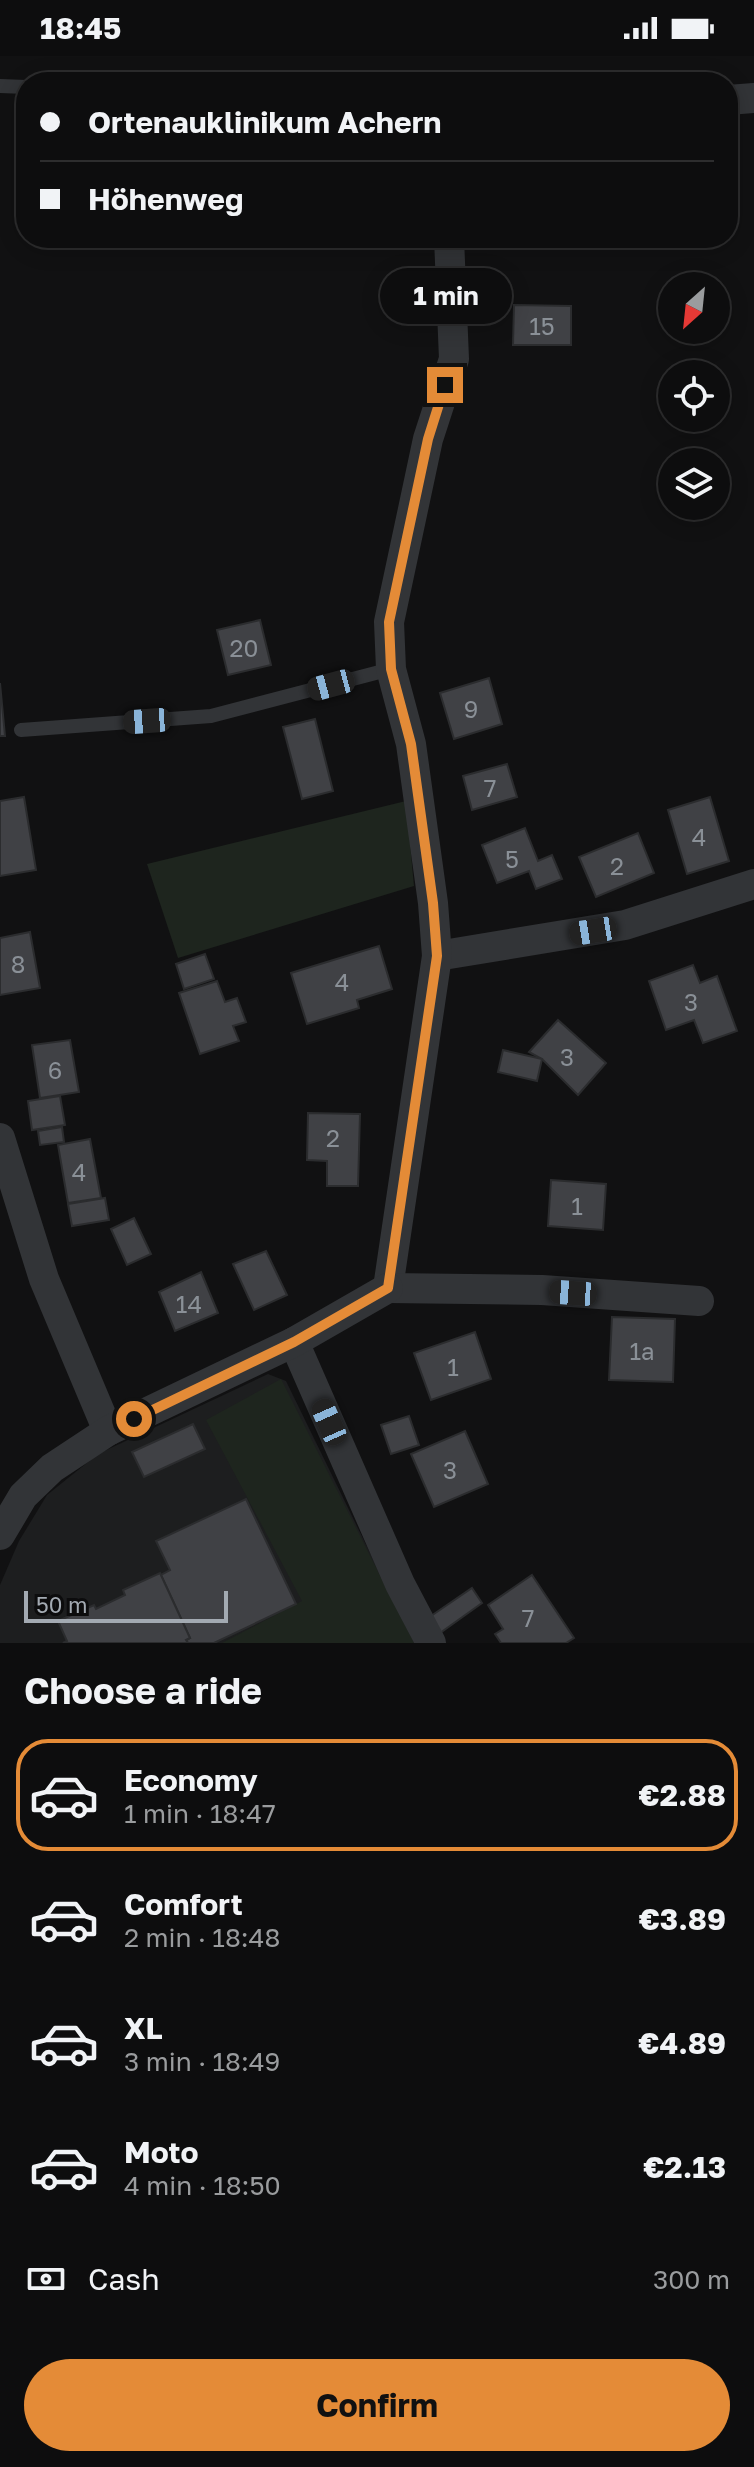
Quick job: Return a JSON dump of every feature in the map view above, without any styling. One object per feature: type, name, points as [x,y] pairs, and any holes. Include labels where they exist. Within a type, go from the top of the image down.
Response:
[{"type":"street","points":[[388,1288],[437,956],[433,903],[411,744],[391,669],[389,622],[428,439],[454,359],[449,248]]},
{"type":"street","points":[[437,956],[625,925],[754,884]]},
{"type":"street","points":[[0,1138],[44,1279],[108,1431]]},
{"type":"street","points":[[0,1535],[23,1496],[52,1468],[108,1431],[294,1342],[388,1288],[542,1290],[699,1301]]},
{"type":"street","points":[[294,1342],[400,1584],[431,1643]]},
{"type":"lane","points":[[21,730],[211,716],[391,669]]},
{"type":"shaded area","points":[[406,801],[414,886],[178,958],[147,864]]},
{"type":"shaded area","points":[[268,1374],[286,1381],[414,1643],[0,1643],[0,1585],[19,1541],[47,1495],[98,1454]]},
{"type":"shaded area","points":[[281,1379],[414,1643],[222,1643],[302,1601],[206,1420]]},
{"type":"building","points":[[514,305],[571,306],[571,345],[513,345]]},
{"type":"building","points":[[260,620],[271,665],[228,675],[217,630]]},
{"type":"building","points":[[489,678],[502,724],[454,739],[440,693]]},
{"type":"building","points":[[0,683],[5,736],[0,736]]},
{"type":"building","points":[[315,719],[333,791],[302,799],[283,727]]},
{"type":"building","points":[[507,764],[517,797],[472,810],[463,776]]},
{"type":"building","points":[[24,797],[36,870],[0,876],[0,801]]},
{"type":"building","points":[[710,797],[729,861],[687,874],[668,810]]},
{"type":"building","points":[[525,828],[538,861],[552,855],[562,879],[536,889],[529,871],[497,883],[482,845]]},
{"type":"building","points":[[638,833],[654,873],[596,897],[579,857]]},
{"type":"building","points":[[30,932],[40,988],[0,995],[0,938]]},
{"type":"building","points":[[379,946],[392,989],[357,1000],[359,1008],[307,1024],[291,973]]},
{"type":"building","points":[[205,954],[214,979],[184,989],[176,964]]},
{"type":"building","points":[[693,965],[700,983],[717,976],[737,1031],[703,1043],[694,1020],[666,1030],[649,981]]},
{"type":"building","points":[[217,981],[225,1002],[237,998],[246,1022],[233,1026],[239,1041],[200,1054],[179,993]]},
{"type":"building","points":[[558,1020],[606,1063],[578,1095],[542,1059],[529,1052]]},
{"type":"building","points":[[70,1040],[79,1092],[40,1098],[32,1045]]},
{"type":"building","points":[[503,1050],[542,1059],[537,1081],[498,1072]]},
{"type":"building","points":[[60,1096],[65,1125],[32,1130],[28,1101]]},
{"type":"building","points":[[308,1113],[360,1114],[358,1186],[327,1186],[327,1161],[307,1160]]},
{"type":"building","points":[[62,1127],[64,1142],[40,1145],[38,1131]]},
{"type":"building","points":[[90,1139],[101,1198],[68,1203],[58,1145]]},
{"type":"building","points":[[551,1180],[606,1184],[603,1230],[548,1226]]},
{"type":"building","points":[[105,1198],[109,1220],[72,1226],[68,1204]]},
{"type":"building","points":[[134,1218],[151,1254],[127,1265],[111,1229]]},
{"type":"building","points":[[266,1251],[287,1295],[254,1310],[233,1264]]},
{"type":"building","points":[[201,1272],[218,1313],[175,1331],[159,1292]]},
{"type":"building","points":[[612,1317],[675,1319],[673,1382],[609,1380]]},
{"type":"building","points":[[475,1332],[491,1379],[431,1400],[414,1353]]},
{"type":"building","points":[[409,1416],[419,1445],[391,1454],[381,1425]]},
{"type":"building","points":[[193,1424],[205,1449],[144,1477],[132,1452]]},
{"type":"building","points":[[465,1431],[488,1484],[434,1507],[411,1454]]},
{"type":"building","points":[[246,1499],[296,1604],[214,1643],[188,1643],[186,1640],[190,1638],[161,1575],[170,1570],[156,1541]]},
{"type":"building","points":[[160,1573],[190,1638],[186,1640],[188,1643],[63,1643],[67,1641],[58,1621],[94,1605],[96,1609],[125,1595],[123,1590]]},
{"type":"building","points":[[532,1575],[574,1638],[566,1643],[501,1643],[495,1634],[503,1629],[488,1605]]},
{"type":"building","points":[[472,1588],[482,1603],[440,1633],[431,1616]]},
{"type":"route","points":[[134,1419],[294,1342],[388,1288],[437,956],[433,903],[411,744],[391,669],[389,622],[428,439],[445,385]]}]
